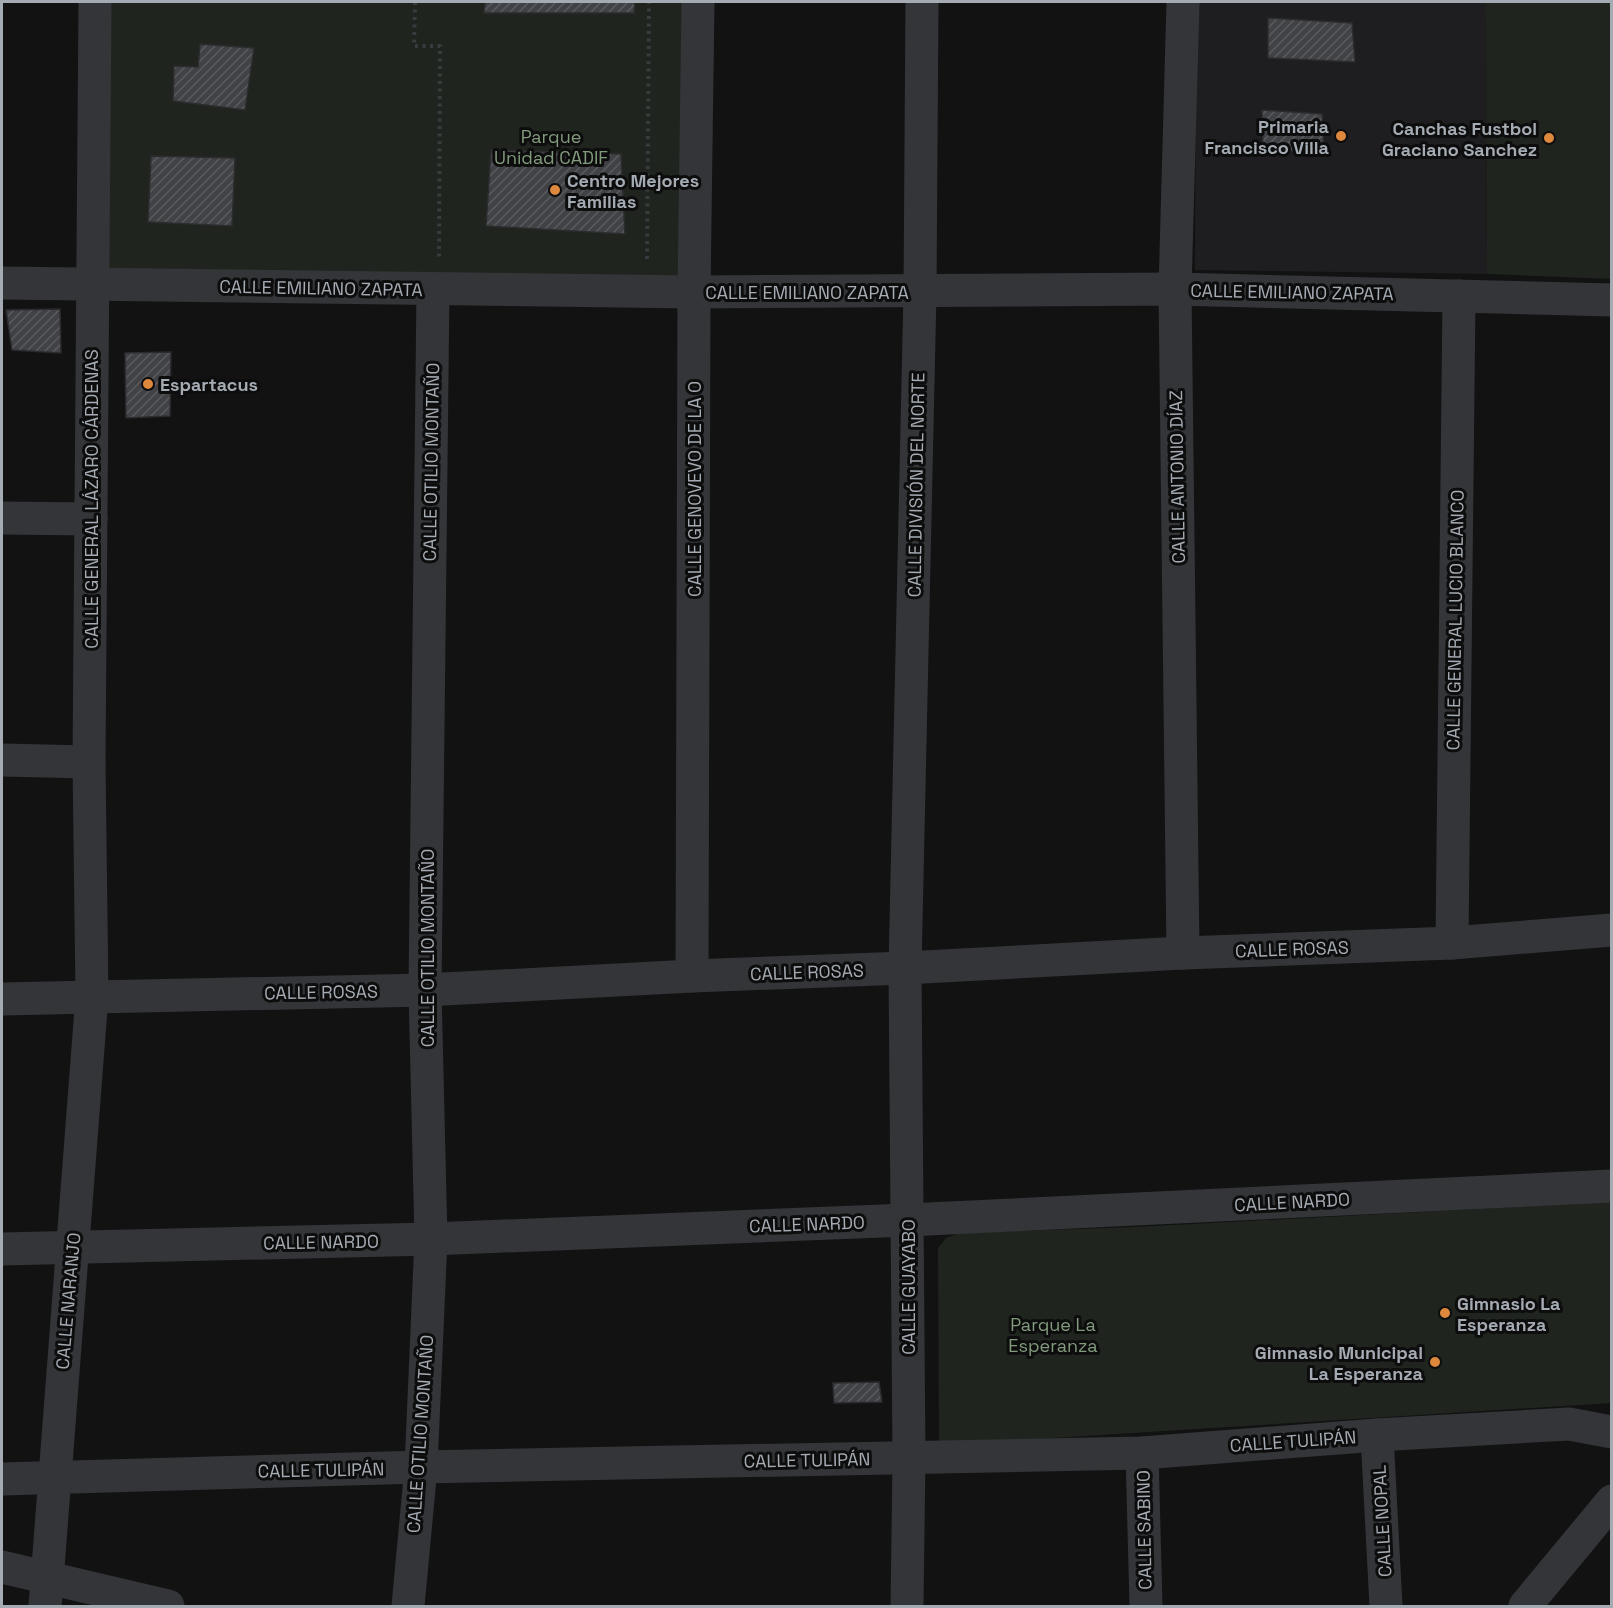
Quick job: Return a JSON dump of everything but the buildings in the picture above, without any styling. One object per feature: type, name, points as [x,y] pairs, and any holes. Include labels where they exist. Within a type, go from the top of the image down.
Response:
[{"type":"street","name":"CALLE GENERAL LÁZARO CÁRDENAS","points":[[92,996],[89,762],[94,2]]},
{"type":"street","name":"CALLE GENOVEVO DE LA O","points":[[692,976],[694,292],[698,2]]},
{"type":"street","name":"CALLE DIVISIÓN DEL NORTE","points":[[905,968],[920,292],[922,2]]},
{"type":"street","name":"CALLE ANTONIO DÍAZ","points":[[1183,2],[1175,289],[1183,952]]},
{"type":"street","name":"CALLE EMILIANO ZAPATA","points":[[2,283],[93,285],[436,277],[694,292],[1175,289],[1611,300]]},
{"type":"street","name":"CALLE OTILIO MONTAÑO","points":[[408,1606],[421,1467],[431,1239],[425,990],[436,277]]},
{"type":"street","name":"CALLE GENERAL LUCIO BLANCO","points":[[1452,943],[1459,296]]},
{"type":"street","points":[[2,518],[91,519]]},
{"type":"street","points":[[2,760],[89,762]]},
{"type":"street","name":"CALLE ROSAS","points":[[2,999],[425,990],[905,968],[1183,952],[1452,943],[1611,930]]},
{"type":"street","name":"CALLE GUAYABO","points":[[905,968],[909,1458],[907,1606]]},
{"type":"street","name":"CALLE NARANJO","points":[[46,1593],[92,996]]},
{"type":"street","name":"CALLE NARDO","points":[[2,1249],[431,1239],[908,1220],[1611,1186]]},
{"type":"street","name":"CALLE TULIPÁN","points":[[2,1479],[421,1467],[1142,1453],[1377,1435],[1569,1424],[1611,1432]]},
{"type":"street","name":"CALLE NOPAL","points":[[1377,1435],[1386,1606]]},
{"type":"street","name":"CALLE SABINO","points":[[1142,1453],[1146,1606]]},
{"type":"street","points":[[1525,1606],[1611,1501]]},
{"type":"street","points":[[2,1567],[46,1593],[168,1606]]},
{"type":"path","points":[[415,2],[414,46],[440,46],[436,277]]},
{"type":"path","points":[[647,269],[649,2]]},
{"type":"shaded area","name":"Primaria Francisco Villa","points":[[1196,2],[1486,2],[1487,274],[1195,270]]},
{"type":"green space","name":"Parque Unidad CADIF","points":[[95,2],[698,2],[694,292],[93,285]]},
{"type":"green space","name":"Canchas Fustbol Graciano Sanchez","points":[[1486,2],[1611,2],[1611,279],[1487,274]]},
{"type":"green space","name":"Parque La Esperanza","points":[[1611,1202],[1611,1403],[939,1445],[938,1248],[946,1238],[960,1233],[1136,1227]]},
{"type":"place","name":"Primaria Francisco Villa","points":[[1341,136]]},
{"type":"place","name":"Canchas Fustbol Graciano Sanchez","points":[[1549,138]]},
{"type":"place","name":"Centro Mejores Familias","points":[[555,190]]},
{"type":"place","name":"Espartacus","points":[[148,384]]},
{"type":"place","name":"Gimnasio La Esperanza","points":[[1445,1313]]},
{"type":"place","name":"Gimnasio Municipal La Esperanza","points":[[1435,1362]]}]
